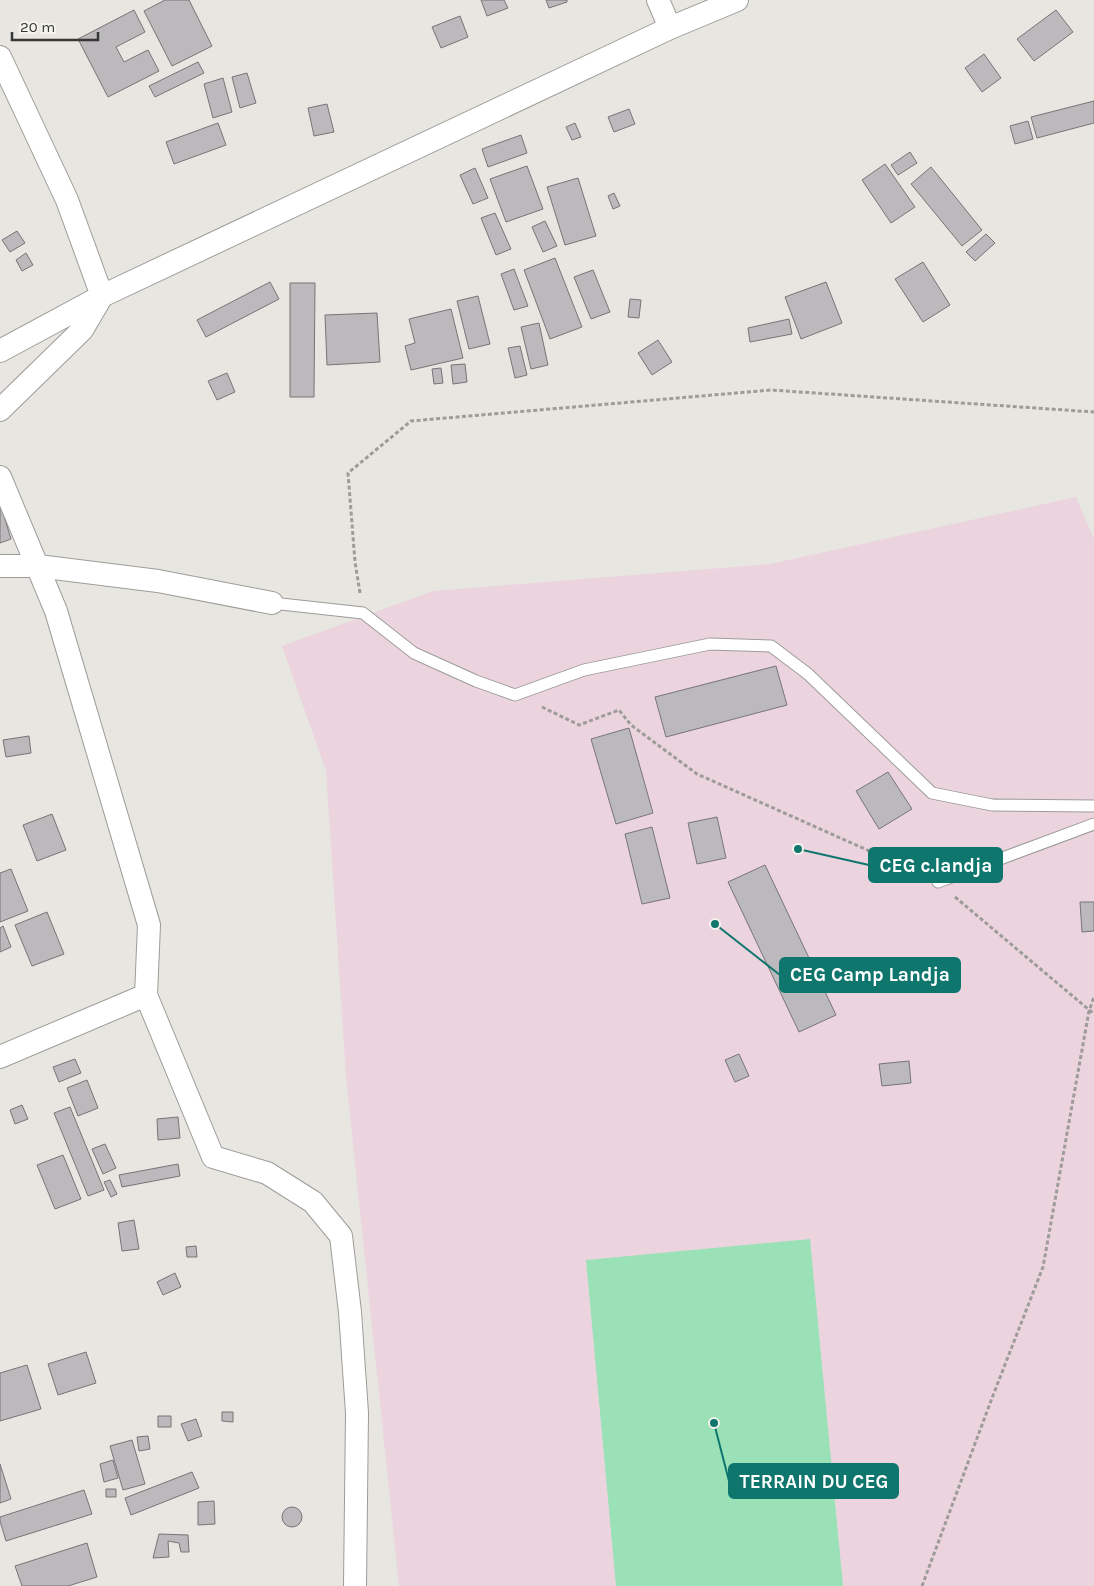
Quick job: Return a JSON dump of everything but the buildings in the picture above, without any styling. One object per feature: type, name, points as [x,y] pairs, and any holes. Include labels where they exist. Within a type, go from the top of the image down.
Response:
[{"type":"street","points":[[658,0],[670,28]]},
{"type":"street","points":[[0,351],[102,296],[670,28],[737,0]]},
{"type":"street","points":[[0,57],[67,200],[102,296]]},
{"type":"street","points":[[0,410],[82,330],[102,296]]},
{"type":"street","points":[[0,477],[56,611],[150,925],[146,995],[213,1158],[266,1173],[313,1202],[341,1236],[350,1312],[357,1412],[355,1586]]},
{"type":"street","points":[[0,566],[38,566],[158,581],[272,603]]},
{"type":"street","points":[[0,1057],[146,995]]},
{"type":"lane","points":[[272,603],[363,613],[414,653],[476,681],[515,695],[584,670],[710,644],[771,646],[808,674],[932,793],[992,805],[1094,806]]},
{"type":"lane","points":[[938,882],[1094,824]]},
{"type":"path","points":[[363,613],[355,562],[348,473],[411,421],[771,390],[1094,412]]},
{"type":"path","points":[[515,695],[579,724],[619,710],[630,725],[697,774],[938,882],[1094,1014]]},
{"type":"path","points":[[922,1586],[1043,1267],[1089,1011],[1094,997]]},
{"type":"shaded area","points":[[1076,497],[1094,539],[1094,1586],[399,1586],[346,1077],[326,771],[282,646],[433,591],[770,564]]},
{"type":"green space","points":[[810,1239],[843,1586],[616,1586],[586,1260]]},
{"type":"place","name":"CEG c.landja","points":[[798,849]]},
{"type":"place","name":"CEG Camp Landja","points":[[715,924]]},
{"type":"place","name":"TERRAIN DU CEG","points":[[714,1423]]}]
